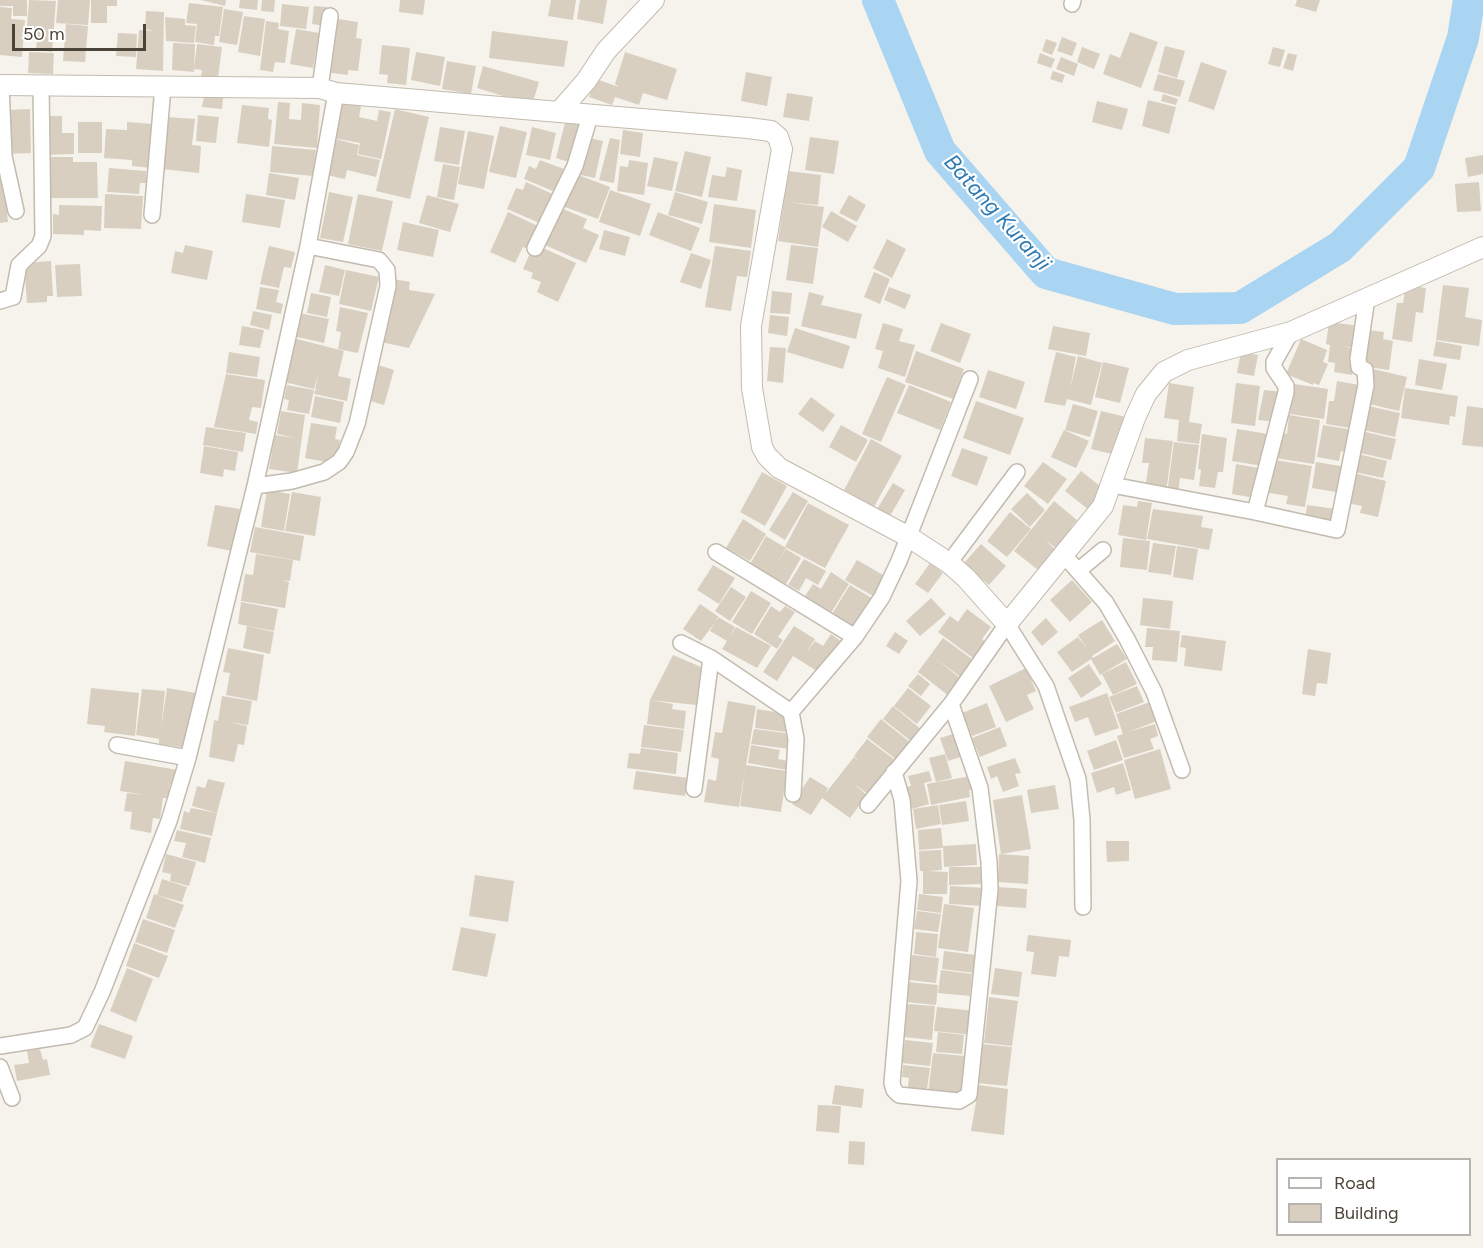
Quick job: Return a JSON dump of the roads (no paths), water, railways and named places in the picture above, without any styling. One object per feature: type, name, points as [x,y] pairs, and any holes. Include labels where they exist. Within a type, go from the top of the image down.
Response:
[{"type":"street","points":[[560,112],[586,81],[606,51],[654,0]]},
{"type":"street","points":[[0,1046],[71,1035],[85,1028],[102,992],[169,821],[188,758],[255,486],[308,246],[328,90],[330,16]]},
{"type":"street","points":[[16,211],[4,156],[0,85],[328,90],[771,131],[778,136],[782,149],[751,326],[752,388],[762,447],[779,468],[909,537],[949,563],[966,578],[1007,624],[1046,686],[1078,779],[1082,820],[1083,907]]},
{"type":"street","points":[[0,301],[13,297],[19,265],[39,246],[43,236],[41,85]]},
{"type":"street","points":[[152,215],[163,87]]},
{"type":"street","points":[[535,248],[575,166],[590,116]]},
{"type":"street","points":[[255,486],[292,481],[324,472],[339,462],[346,452],[357,424],[380,321],[388,281],[385,266],[379,260],[308,246]]},
{"type":"street","points":[[868,805],[951,704],[1007,624],[1103,507],[1146,394],[1164,372],[1188,360],[1292,332],[1483,247]]},
{"type":"street","points":[[1112,485],[1337,530],[1366,385],[1365,370],[1359,366],[1358,359],[1368,298]]},
{"type":"street","points":[[1255,512],[1286,392],[1286,386],[1274,368],[1274,362],[1292,332]]},
{"type":"street","points":[[791,712],[855,637],[882,597],[909,537],[970,379]]},
{"type":"street","points":[[949,563],[1017,472]]},
{"type":"street","points":[[1079,570],[1103,550]]},
{"type":"street","points":[[716,552],[855,637]]},
{"type":"street","points":[[1064,555],[1106,603],[1154,692],[1182,770]]},
{"type":"street","points":[[681,643],[711,658],[791,712],[796,739],[793,794]]},
{"type":"street","points":[[694,789],[711,658]]},
{"type":"street","points":[[894,772],[902,800],[909,881],[892,1083],[899,1095],[959,1101],[969,1095],[990,889],[980,789],[951,704]]},
{"type":"street","points":[[117,746],[188,758]]},
{"type":"street","points":[[0,1067],[12,1098]]},
{"type":"waterway","name":"Batang Kuranji","points":[[878,0],[940,151],[1046,273],[1175,309],[1240,308],[1340,247],[1419,168],[1463,38],[1469,0]]}]
